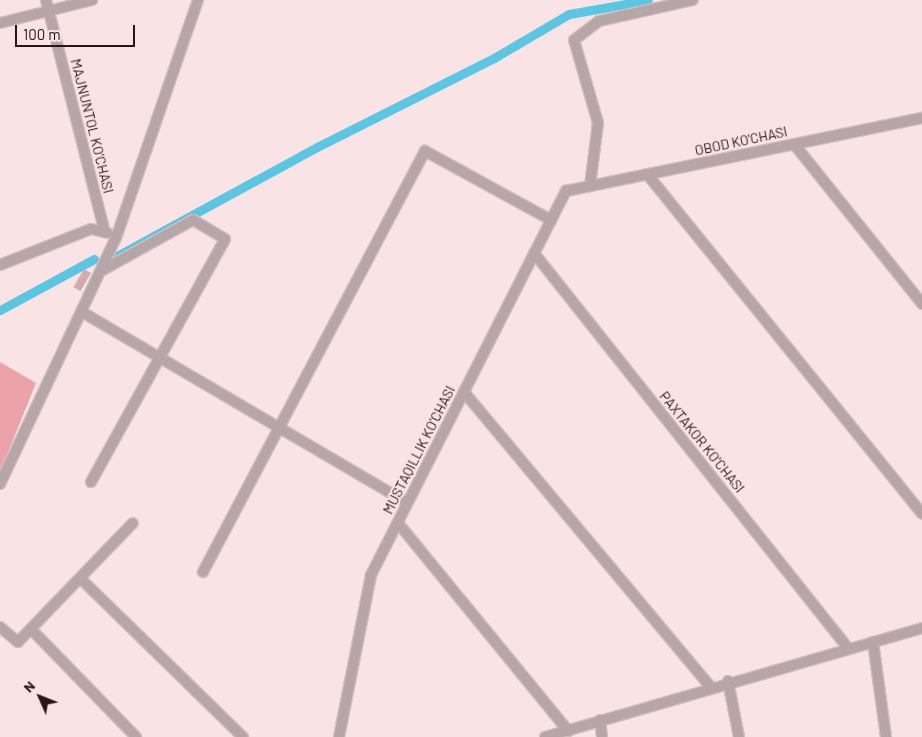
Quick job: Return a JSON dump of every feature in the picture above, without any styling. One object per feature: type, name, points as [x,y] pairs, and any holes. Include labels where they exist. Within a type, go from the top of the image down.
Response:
[{"type":"street","name":"MAJNUNTOL KO'CHASI","points":[[46,0],[104,230]]},
{"type":"street","points":[[0,23],[92,0]]},
{"type":"street","points":[[189,0],[193,13]]},
{"type":"street","points":[[0,484],[116,238],[198,0]]},
{"type":"street","points":[[590,186],[598,123],[574,40],[599,21],[692,0]]},
{"type":"street","name":"OBOD KO'CHASI","points":[[566,191],[922,118]]},
{"type":"street","points":[[794,144],[922,304]]},
{"type":"street","points":[[203,572],[278,427],[426,151],[551,220]]},
{"type":"street","points":[[647,174],[922,514]]},
{"type":"street","name":"MUSTAQILLIK KO'CHASI","points":[[339,737],[372,575],[566,191]]},
{"type":"street","points":[[91,482],[225,239],[193,220],[101,271]]},
{"type":"street","points":[[0,265],[91,229],[104,230],[116,238]]},
{"type":"street","name":"PAXTAKOR KO'CHASI","points":[[534,253],[848,648]]},
{"type":"street","points":[[82,312],[407,503]]},
{"type":"street","points":[[464,392],[710,686]]},
{"type":"street","points":[[0,626],[18,642],[81,579],[133,523]]},
{"type":"street","points":[[398,523],[568,731]]},
{"type":"street","points":[[81,579],[243,737]]},
{"type":"street","points":[[545,737],[710,686],[922,628]]},
{"type":"street","points":[[31,629],[136,737]]},
{"type":"street","points":[[873,642],[886,737]]},
{"type":"street","points":[[728,681],[739,737]]},
{"type":"street","points":[[600,720],[602,737]]},
{"type":"shaded area","points":[[0,362],[36,383],[0,472]]},
{"type":"building","points":[[84,269],[91,273],[80,291],[74,287]]},
{"type":"waterway","points":[[117,256],[317,147],[494,58],[569,14],[648,0]]},
{"type":"waterway","points":[[0,310],[94,259]]}]
